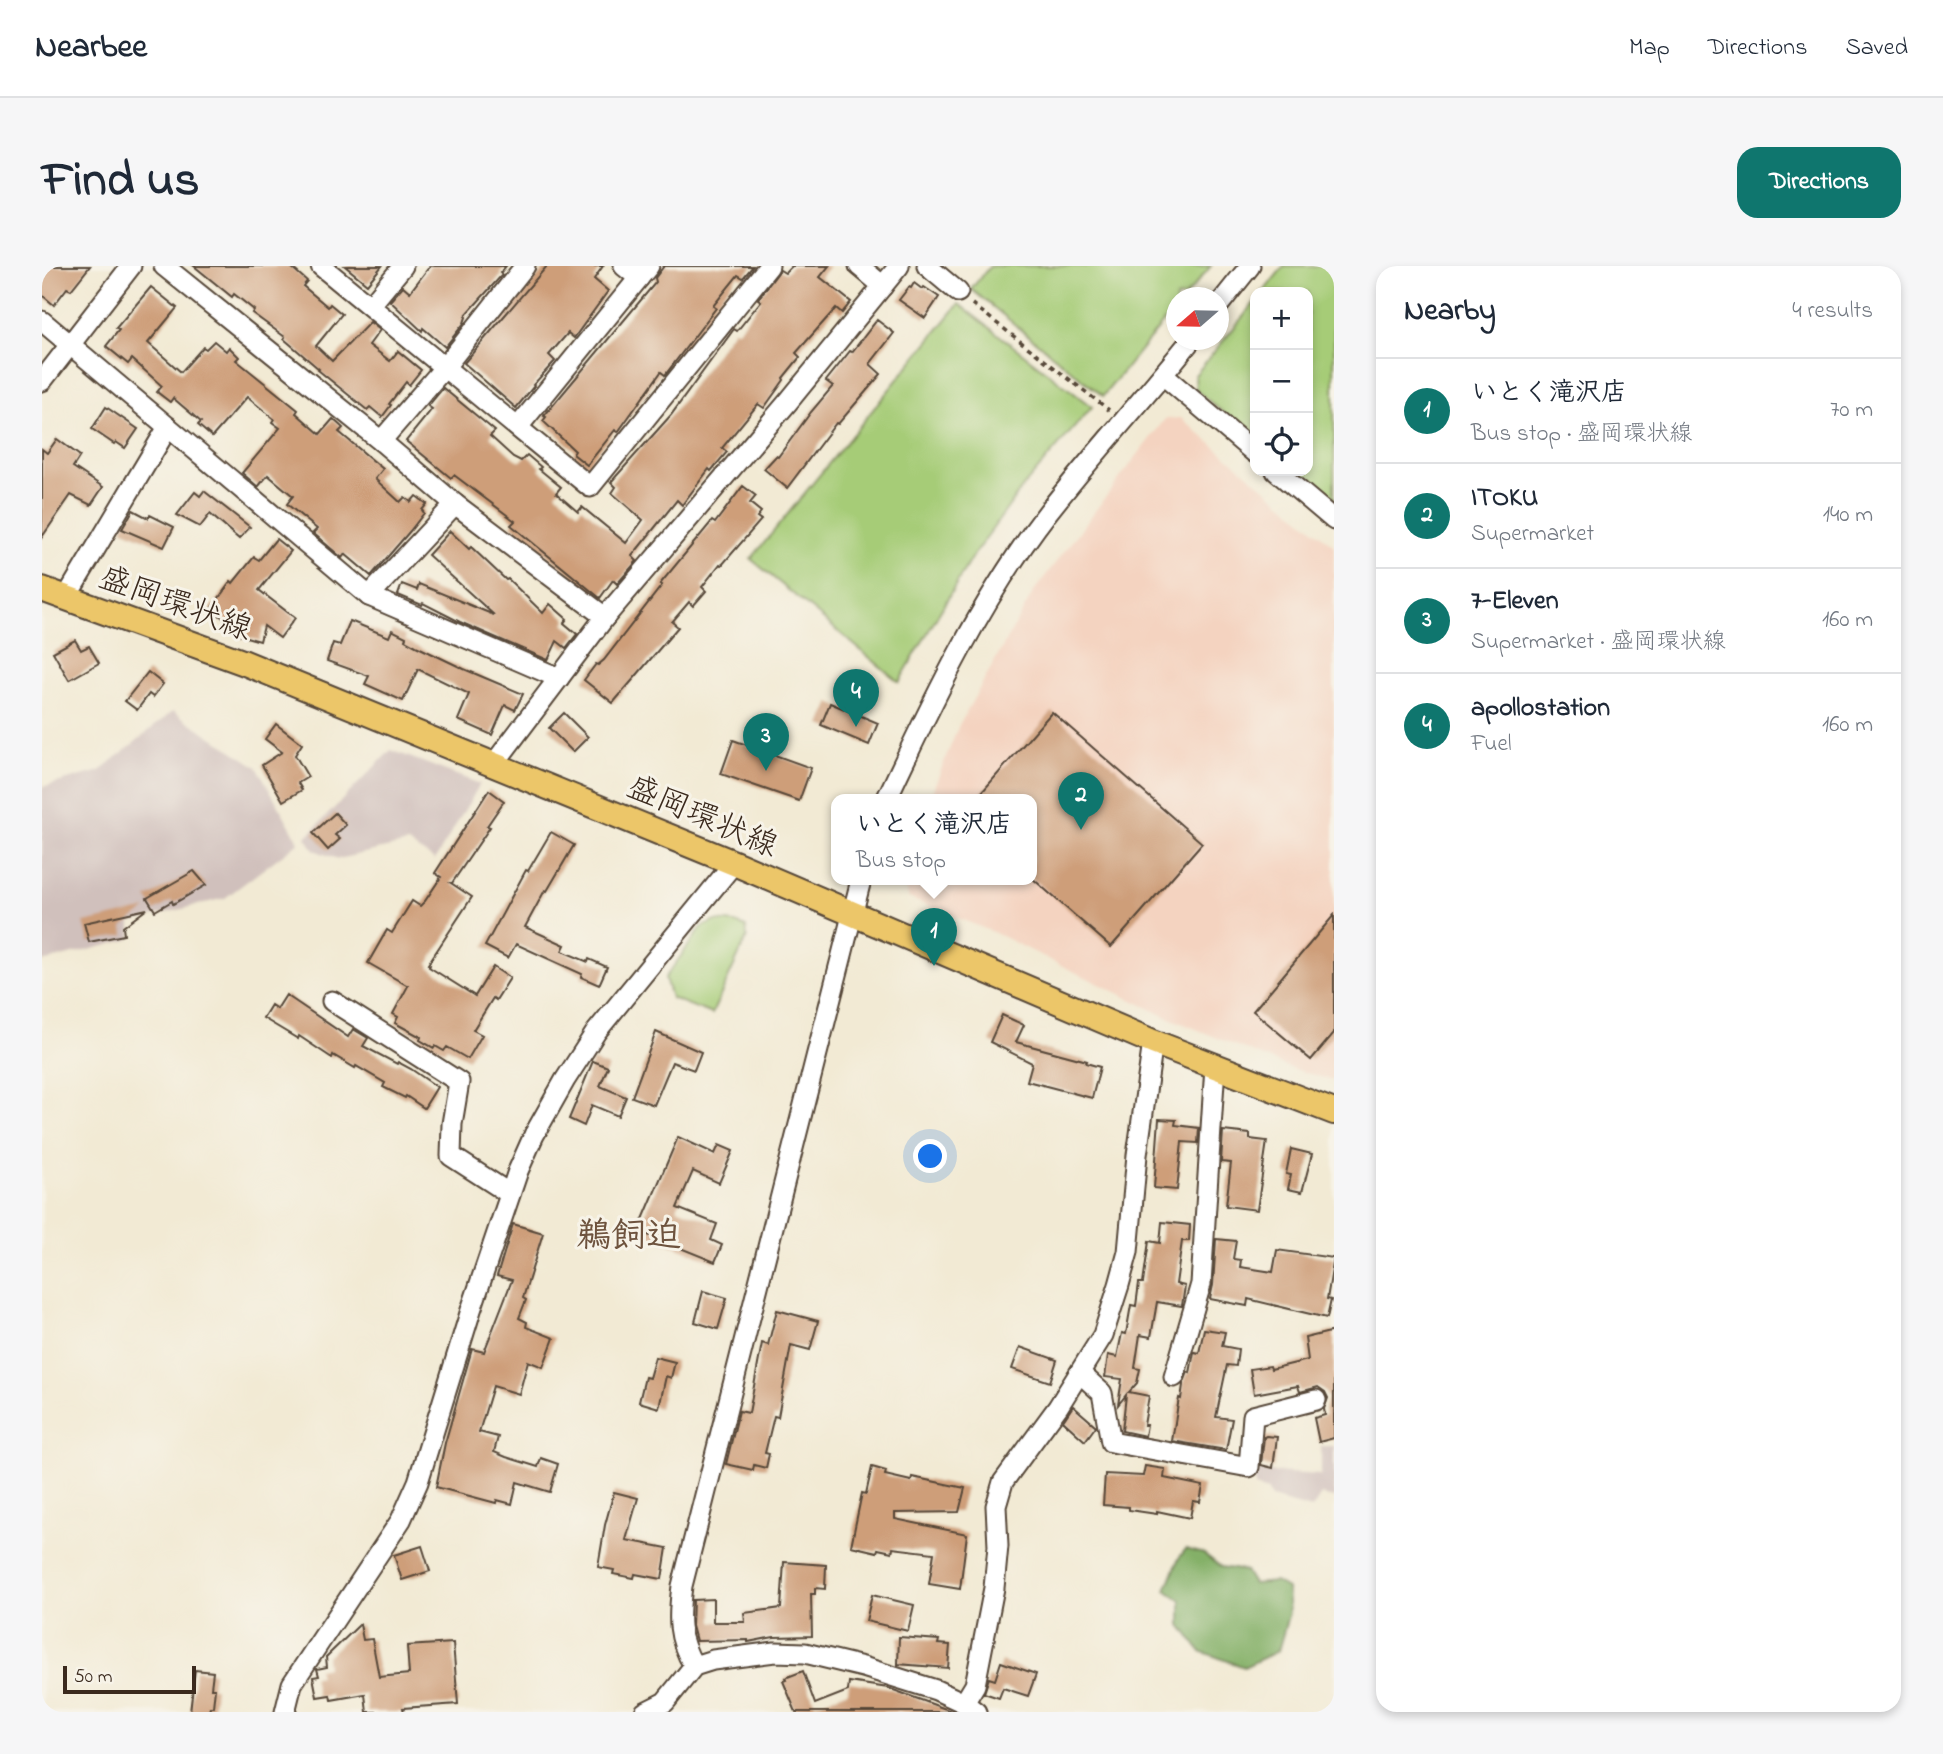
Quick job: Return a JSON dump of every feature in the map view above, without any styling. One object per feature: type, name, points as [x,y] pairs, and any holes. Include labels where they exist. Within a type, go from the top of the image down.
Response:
[{"type":"main road","name":"盛岡環状線","points":[[42,589],[245,663],[734,863],[1153,1042],[1334,1112]]},
{"type":"street","points":[[42,381],[131,266]]},
{"type":"street","points":[[164,266],[381,441],[455,505],[605,617]]},
{"type":"street","points":[[321,266],[590,487],[769,266]]},
{"type":"street","points":[[370,306],[403,266]]},
{"type":"street","points":[[381,441],[444,368],[525,266]]},
{"type":"street","points":[[859,266],[883,286]]},
{"type":"street","points":[[494,764],[605,617],[788,402],[899,266]]},
{"type":"street","points":[[926,266],[958,292]]},
{"type":"street","points":[[1229,293],[1250,266]]},
{"type":"street","points":[[518,427],[637,270]]},
{"type":"street","points":[[42,321],[369,596],[559,678]]},
{"type":"street","points":[[889,794],[929,707],[1007,573],[1048,513],[1183,350]]},
{"type":"street","points":[[1163,375],[1250,449]]},
{"type":"street","points":[[66,598],[168,427]]},
{"type":"street","points":[[1282,476],[1334,520]]},
{"type":"street","points":[[369,596],[455,505]]},
{"type":"street","points":[[285,1712],[292,1684],[401,1520],[418,1482],[510,1194],[534,1135],[596,1032],[734,863]]},
{"type":"street","points":[[694,1666],[685,1651],[678,1620],[682,1586],[861,885]]},
{"type":"street","points":[[332,1001],[459,1082],[452,1124],[451,1156],[510,1194]]},
{"type":"street","points":[[645,1712],[664,1702],[694,1666],[713,1660],[766,1653],[805,1653],[863,1667],[923,1686],[970,1707],[994,1588],[998,1546],[996,1506],[1003,1482],[1058,1407],[1103,1335],[1128,1252],[1153,1042]]},
{"type":"street","points":[[1174,1377],[1201,1284],[1215,1066]]},
{"type":"street","points":[[1080,1373],[1102,1393],[1111,1442],[1249,1467],[1253,1416],[1316,1400]]},
{"type":"path","points":[[958,292],[1109,410]]},
{"type":"shaded area","points":[[1181,418],[1334,546],[1334,1081],[1290,1068],[1167,1017],[995,933],[909,898],[903,885],[1037,885],[1037,794],[931,794],[959,725],[1034,591],[1165,419]]},
{"type":"shaded area","points":[[173,711],[257,767],[299,842],[225,898],[131,922],[131,939],[42,962],[42,787],[100,771]]},
{"type":"shaded area","points":[[391,750],[480,784],[435,860],[408,843],[338,859],[314,850],[306,837]]},
{"type":"shaded area","points":[[1321,1446],[1334,1446],[1334,1498],[1321,1495],[1312,1509],[1271,1498],[1268,1491],[1255,1487],[1255,1471],[1321,1475]]},
{"type":"green space","points":[[990,266],[1211,266],[1193,287],[1166,287],[1166,319],[1103,396],[971,289]]},
{"type":"green space","points":[[1284,266],[1334,266],[1334,505],[1299,476],[1313,476],[1313,287],[1267,287]]},
{"type":"green space","points":[[959,304],[1092,407],[1022,488],[970,560],[899,682],[751,559]]},
{"type":"green space","points":[[1250,308],[1250,435],[1196,390],[1195,375],[1216,350],[1229,350],[1229,334]]},
{"type":"green space","points":[[716,921],[746,927],[747,937],[712,1014],[671,998],[665,978],[702,927]]},
{"type":"green space","points":[[1186,1549],[1204,1554],[1221,1567],[1245,1571],[1253,1584],[1275,1582],[1287,1589],[1289,1613],[1278,1651],[1244,1667],[1200,1651],[1181,1625],[1181,1601],[1166,1590],[1179,1558]]},
{"type":"building","points":[[46,266],[90,266],[71,290],[67,288],[54,305],[42,295],[42,271]]},
{"type":"building","points":[[194,266],[290,266],[307,281],[303,286],[328,307],[330,304],[342,314],[316,346],[332,361],[370,322],[380,330],[369,345],[390,361],[398,351],[421,370],[409,385],[406,382],[382,417],[370,407],[367,410],[318,370],[284,339],[285,337],[252,313],[254,310],[234,294],[232,297]]},
{"type":"building","points":[[345,266],[382,266],[367,284]]},
{"type":"building","points":[[430,266],[506,266],[500,273],[502,275],[465,316],[464,323],[445,347],[423,328],[422,331],[390,301],[403,286],[410,292]]},
{"type":"building","points":[[547,266],[603,266],[594,279],[608,291],[574,338],[568,333],[549,355],[555,361],[516,408],[464,363]]},
{"type":"building","points":[[664,266],[753,266],[743,278],[738,275],[665,375],[661,372],[618,432],[615,430],[587,465],[573,454],[575,451],[543,421],[546,417],[544,416],[656,282],[655,278]]},
{"type":"building","points":[[792,266],[829,266],[820,277],[851,302],[842,313],[836,308],[796,353],[800,357],[764,408],[758,404],[722,448],[727,452],[711,471],[709,469],[682,505],[677,500],[632,556],[637,561],[617,584],[613,580],[600,598],[511,525],[515,521],[454,475],[451,478],[406,441],[432,409],[428,406],[443,388],[495,431],[490,436],[513,457],[521,461],[527,455],[561,487],[556,493],[578,512],[582,507],[626,543],[643,520],[612,493],[616,487],[611,482],[671,415],[734,329],[737,331],[761,301],[758,299],[780,270],[785,273]]},
{"type":"building","points":[[914,283],[939,297],[925,318],[899,300]]},
{"type":"building","points":[[151,287],[177,308],[148,343],[181,372],[203,347],[206,349],[214,341],[226,351],[229,347],[239,357],[236,360],[298,410],[296,413],[320,434],[333,419],[343,428],[339,432],[383,469],[375,479],[400,502],[405,497],[411,502],[416,496],[427,504],[422,510],[424,513],[410,531],[371,576],[345,554],[342,558],[313,533],[317,529],[287,504],[293,496],[268,475],[258,487],[242,473],[280,428],[272,422],[274,419],[247,397],[212,437],[198,425],[201,422],[173,398],[170,402],[157,392],[162,386],[132,359],[128,364],[106,346],[119,330],[116,328]]},
{"type":"building","points":[[877,320],[894,333],[870,364],[881,374],[838,424],[836,423],[787,488],[764,469],[778,457],[833,386],[826,381]]},
{"type":"building","points":[[106,407],[138,429],[125,448],[92,429]]},
{"type":"building","points":[[57,439],[80,456],[73,467],[103,487],[91,505],[71,495],[42,537],[42,449],[47,453]]},
{"type":"building","points":[[743,486],[756,496],[750,503],[761,512],[757,517],[761,520],[722,565],[720,564],[702,587],[706,591],[693,606],[689,602],[672,622],[678,627],[613,703],[584,680],[596,664],[604,660],[662,585],[660,584],[712,521],[715,523]]},
{"type":"building","points":[[204,491],[250,527],[239,539],[210,514],[200,527],[177,515],[195,492],[200,496]]},
{"type":"building","points":[[133,510],[174,527],[164,547],[122,529]]},
{"type":"building","points":[[450,531],[508,579],[543,613],[550,604],[567,619],[564,623],[577,634],[566,648],[557,641],[548,660],[423,603],[422,605],[398,595],[402,584],[417,590],[419,584],[494,615],[428,555]]},
{"type":"building","points":[[276,539],[291,551],[259,590],[295,618],[280,638],[264,626],[260,641],[236,634],[238,629],[211,609],[231,581],[233,583],[254,557],[259,560]]},
{"type":"building","points":[[350,621],[389,637],[392,630],[416,646],[523,694],[515,710],[505,705],[492,735],[458,720],[469,694],[418,669],[403,701],[365,684],[369,676],[327,661],[333,643],[340,645]]},
{"type":"building","points":[[75,640],[81,650],[89,646],[99,663],[69,680],[53,652]]},
{"type":"building","points":[[148,672],[163,684],[153,697],[149,694],[137,710],[125,701]]},
{"type":"building","points":[[830,703],[878,723],[869,745],[821,725]]},
{"type":"building","points":[[1052,712],[1202,843],[1111,947],[1037,882],[1037,794],[980,794]]},
{"type":"building","points":[[564,713],[588,737],[573,752],[549,728]]},
{"type":"building","points":[[276,724],[302,744],[295,755],[308,777],[298,783],[302,790],[283,801],[262,765],[282,752],[265,739]]},
{"type":"building","points":[[733,740],[811,768],[799,801],[721,774]]},
{"type":"building","points":[[489,790],[504,801],[487,826],[490,827],[451,883],[472,897],[428,964],[475,996],[493,967],[510,978],[496,1000],[493,998],[473,1030],[482,1035],[468,1059],[447,1047],[444,1051],[435,1046],[434,1048],[420,1040],[421,1037],[395,1023],[398,1017],[393,1014],[408,986],[368,963],[387,930],[392,933],[412,901],[420,906],[425,901],[441,877],[435,873]]},
{"type":"building","points":[[335,813],[346,825],[335,835],[340,839],[328,850],[313,833]]},
{"type":"building","points":[[551,832],[574,845],[525,927],[565,945],[562,951],[607,967],[599,985],[581,977],[582,974],[516,944],[508,958],[485,946],[526,870],[528,871]]},
{"type":"building","points":[[194,871],[206,885],[155,911],[147,898]]},
{"type":"building","points":[[147,909],[123,927],[124,935],[89,942],[84,923]]},
{"type":"building","points":[[1334,915],[1334,1033],[1311,1060],[1253,1011]]},
{"type":"building","points":[[286,995],[348,1037],[353,1029],[368,1038],[363,1046],[411,1069],[437,1087],[424,1108],[406,1096],[405,1098],[383,1087],[385,1083],[356,1066],[355,1068],[333,1055],[332,1058],[299,1036],[298,1039],[263,1018],[271,1005],[277,1009]]},
{"type":"building","points":[[1002,1015],[1024,1025],[1016,1042],[1100,1067],[1092,1098],[1027,1081],[1032,1063],[990,1042]]},
{"type":"building","points":[[656,1032],[701,1052],[694,1070],[672,1062],[654,1105],[632,1097]]},
{"type":"building","points":[[593,1061],[608,1067],[600,1086],[626,1097],[618,1116],[592,1105],[584,1126],[569,1119]]},
{"type":"building","points":[[1159,1119],[1176,1120],[1175,1125],[1199,1128],[1198,1143],[1182,1142],[1177,1190],[1154,1188]]},
{"type":"building","points":[[1223,1131],[1250,1134],[1250,1139],[1267,1141],[1257,1210],[1226,1206],[1231,1163],[1221,1162]]},
{"type":"building","points":[[678,1137],[715,1154],[719,1145],[733,1151],[719,1183],[693,1171],[677,1208],[717,1224],[711,1240],[722,1245],[715,1262],[638,1231]]},
{"type":"building","points":[[1291,1149],[1312,1154],[1302,1192],[1288,1189],[1291,1175],[1286,1174]]},
{"type":"building","points":[[1162,1222],[1190,1225],[1189,1241],[1182,1241],[1176,1284],[1185,1286],[1182,1306],[1157,1302],[1151,1337],[1140,1335],[1135,1368],[1140,1369],[1137,1383],[1129,1392],[1149,1396],[1145,1436],[1122,1431],[1126,1395],[1118,1405],[1122,1379],[1105,1377],[1108,1355],[1117,1357],[1122,1333],[1126,1334],[1131,1305],[1136,1306],[1139,1283],[1143,1283],[1149,1241],[1160,1243]]},
{"type":"building","points":[[513,1224],[543,1233],[519,1318],[527,1322],[526,1327],[554,1338],[543,1367],[528,1361],[519,1394],[493,1386],[479,1432],[498,1437],[494,1452],[506,1457],[538,1467],[541,1458],[558,1464],[550,1492],[517,1482],[512,1504],[497,1500],[496,1503],[436,1487],[445,1443],[472,1349],[484,1352],[512,1280],[497,1276]]},
{"type":"building","points":[[1216,1239],[1236,1241],[1233,1259],[1241,1260],[1240,1267],[1273,1272],[1277,1250],[1334,1258],[1327,1299],[1331,1300],[1327,1318],[1248,1299],[1247,1306],[1210,1299]]},
{"type":"building","points":[[703,1291],[727,1298],[718,1329],[695,1322]]},
{"type":"building","points":[[777,1310],[818,1321],[810,1350],[791,1345],[778,1417],[774,1416],[765,1453],[769,1454],[766,1468],[754,1465],[753,1470],[726,1464],[739,1411],[749,1413],[762,1343],[768,1345]]},
{"type":"building","points":[[1204,1329],[1225,1332],[1222,1346],[1238,1349],[1236,1366],[1227,1365],[1216,1417],[1232,1419],[1226,1450],[1172,1441],[1179,1398],[1181,1399],[1188,1372],[1190,1373],[1194,1352],[1199,1353]]},
{"type":"building","points":[[1334,1331],[1334,1438],[1319,1442],[1314,1418],[1325,1415],[1328,1398],[1325,1392],[1318,1387],[1300,1392],[1298,1386],[1254,1394],[1250,1369],[1270,1366],[1271,1369],[1308,1360],[1305,1338]]},
{"type":"building","points":[[1020,1347],[1057,1360],[1050,1382],[1012,1369]]},
{"type":"building","points":[[655,1357],[675,1362],[671,1378],[666,1376],[659,1408],[639,1402],[645,1377],[649,1378]]},
{"type":"building","points":[[1073,1406],[1096,1426],[1085,1441],[1063,1421]]},
{"type":"building","points":[[1266,1436],[1277,1437],[1273,1468],[1261,1465]]},
{"type":"building","points":[[1145,1466],[1165,1469],[1164,1478],[1203,1486],[1200,1502],[1193,1501],[1190,1518],[1103,1505],[1105,1474],[1143,1476]]},
{"type":"building","points":[[872,1467],[886,1471],[885,1475],[911,1481],[912,1477],[965,1488],[959,1512],[895,1513],[895,1519],[967,1534],[960,1589],[929,1584],[934,1553],[893,1548],[892,1552],[878,1549],[877,1552],[851,1546],[862,1493],[866,1494]]},
{"type":"building","points":[[614,1492],[638,1498],[626,1540],[667,1548],[662,1579],[635,1574],[634,1578],[613,1574],[614,1570],[598,1567]]},
{"type":"building","points":[[422,1546],[430,1571],[402,1580],[394,1555]]},
{"type":"building","points":[[784,1562],[826,1565],[825,1589],[815,1588],[815,1594],[811,1594],[812,1636],[774,1637],[748,1642],[696,1641],[692,1626],[693,1600],[713,1599],[713,1622],[745,1622],[744,1613],[781,1608]]},
{"type":"building","points":[[872,1595],[914,1605],[908,1631],[866,1621]]},
{"type":"building","points":[[360,1624],[363,1640],[372,1639],[379,1677],[409,1674],[407,1646],[453,1643],[458,1704],[403,1708],[404,1712],[367,1712],[365,1694],[331,1700],[330,1695],[317,1697],[313,1677],[319,1676],[317,1669],[327,1667],[326,1657]]},
{"type":"building","points":[[899,1637],[939,1640],[938,1644],[950,1645],[948,1668],[898,1664]]},
{"type":"building","points":[[1001,1662],[1036,1674],[1028,1696],[1003,1688],[999,1698],[984,1693],[989,1678],[995,1680]]},
{"type":"building","points":[[195,1670],[213,1672],[211,1688],[215,1688],[213,1707],[210,1707],[209,1712],[190,1712]]},
{"type":"building","points":[[803,1671],[815,1704],[848,1691],[849,1682],[888,1688],[954,1712],[796,1712],[783,1681]]},
{"type":"place","name":"apollostation","points":[[856,727]]},
{"type":"place","name":"7-Eleven","points":[[766,771]]},
{"type":"place","name":"ITOKU","points":[[1081,830]]},
{"type":"place","name":"いとく滝沢店","points":[[934,966]]},
{"type":"district","name":"鵜飼迫","points":[[629,1234]]}]
